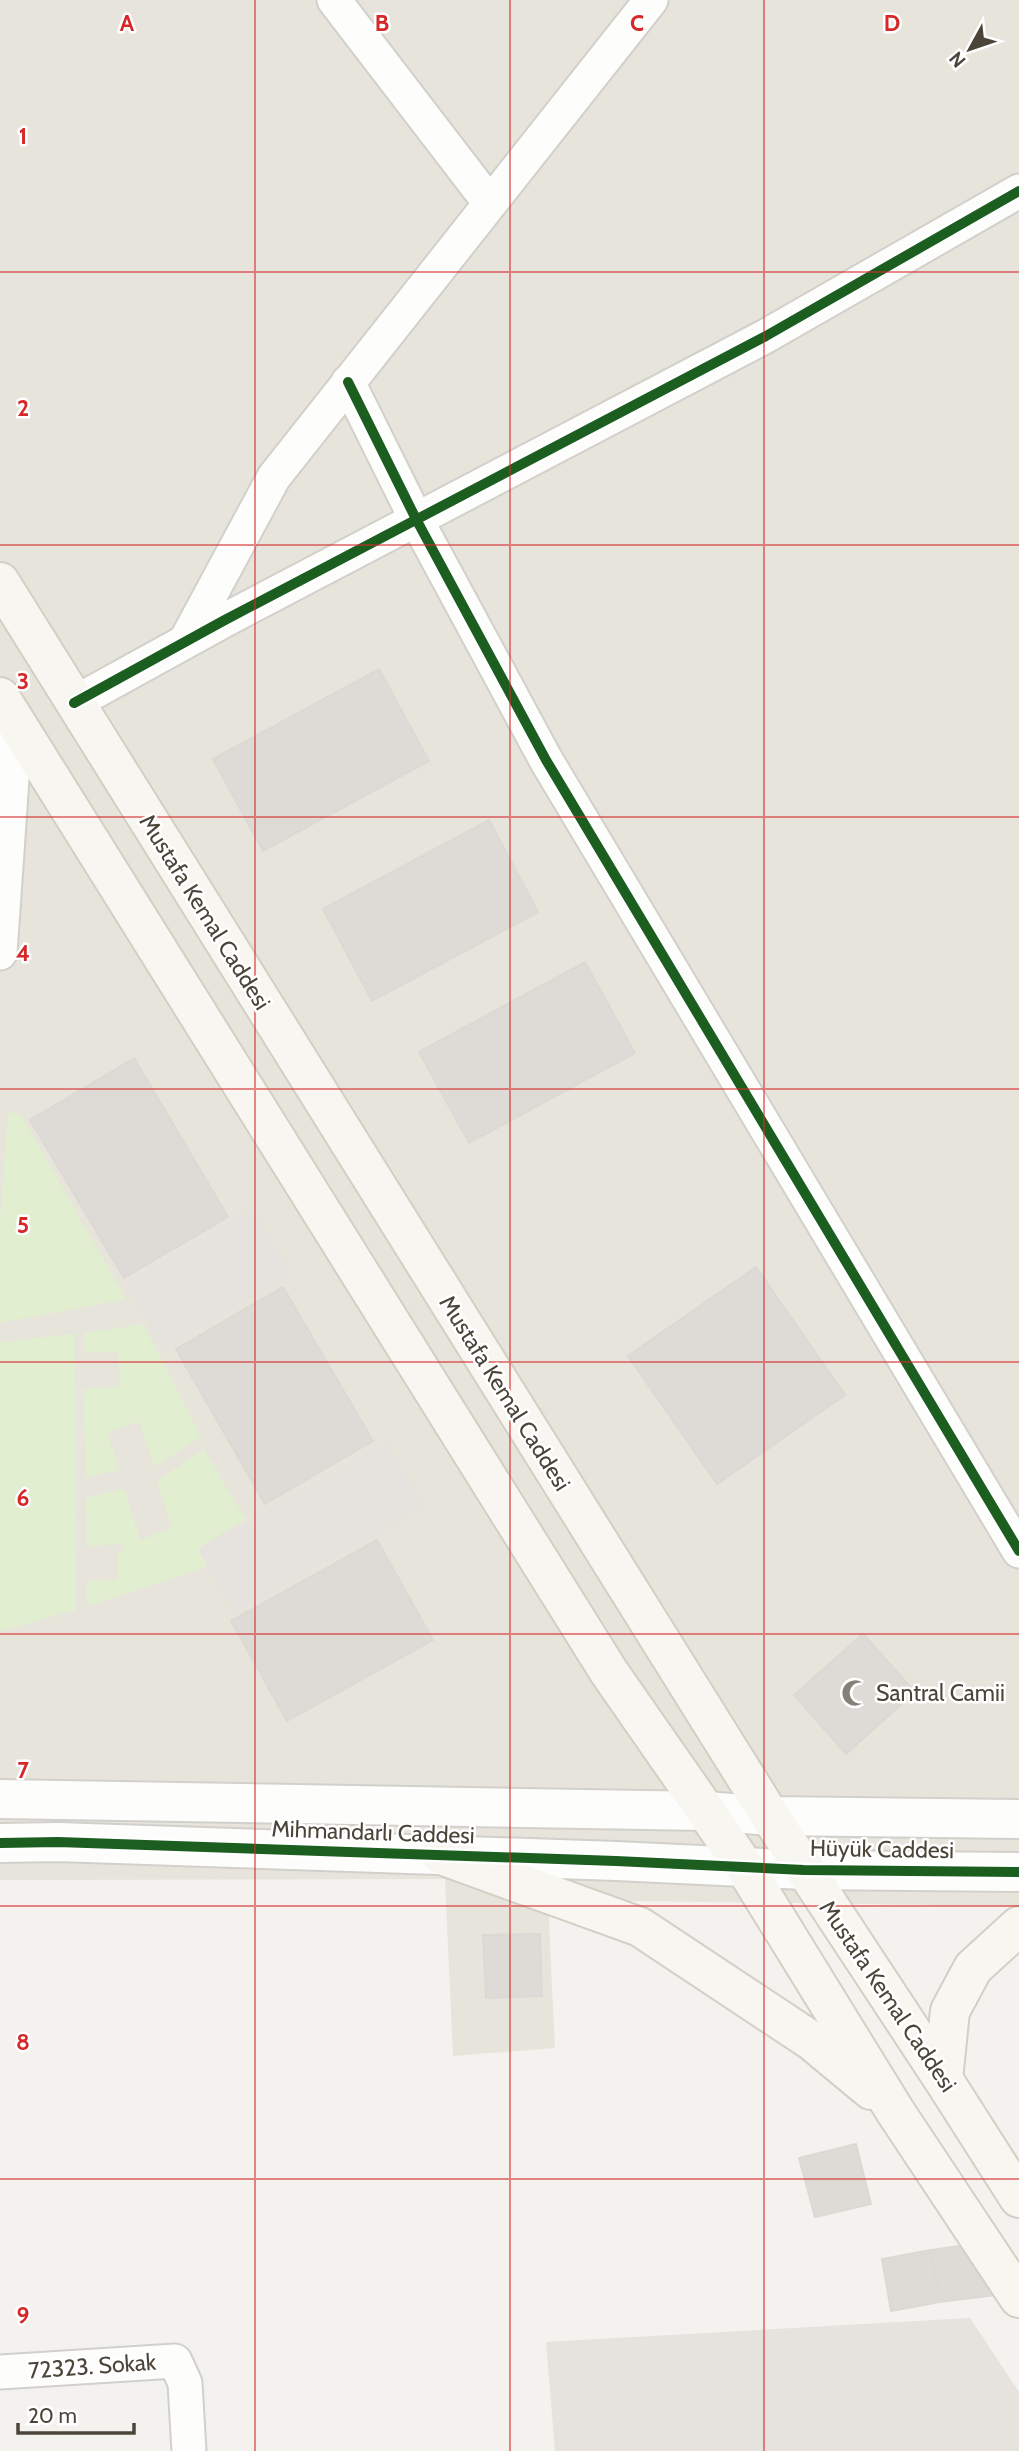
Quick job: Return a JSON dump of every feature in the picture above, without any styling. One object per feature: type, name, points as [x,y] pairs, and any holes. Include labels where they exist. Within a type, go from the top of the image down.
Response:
[{"type":"main road","name":"Mustafa Kemal Caddesi","points":[[0,582],[804,1870],[1019,2198]]},
{"type":"main road","points":[[8,709],[609,1672],[744,1866],[895,2110],[1019,2298]]},
{"type":"main road","points":[[441,1855],[640,1927],[812,2041],[895,2110]]},
{"type":"main road","points":[[943,2079],[950,2011],[973,1968],[1019,1926]]},
{"type":"street","points":[[334,0],[489,202]]},
{"type":"street","points":[[185,642],[274,477],[651,0]]},
{"type":"street","points":[[75,703],[416,519],[766,336],[1019,191]]},
{"type":"street","points":[[348,382],[416,519],[546,760],[1019,1551]]},
{"type":"street","points":[[0,953],[8,709]]},
{"type":"street","name":"Mihmandarlı Caddesi","points":[[0,1799],[706,1811]]},
{"type":"street","name":"Hüyük Caddesi","points":[[706,1811],[770,1816],[1019,1819]]},
{"type":"street","name":"Mihmandarlı Caddesi","points":[[0,1843],[71,1843],[744,1866]]},
{"type":"street","name":"Hüyük Caddesi","points":[[744,1866],[804,1870],[1019,1872]]},
{"type":"street","name":"72323. Sokak","points":[[0,2372],[175,2361],[186,2383],[189,2451]]},
{"type":"shaded area","points":[[0,0],[1019,0],[1019,1906],[548,1900],[555,2048],[453,2056],[445,1879],[0,1880]]},
{"type":"shaded area","points":[[252,1208],[291,1275],[163,1349],[125,1282]]},
{"type":"shaded area","points":[[387,1443],[423,1507],[235,1613],[199,1549]]},
{"type":"shaded area","points":[[970,2318],[1019,2392],[1019,2451],[555,2451],[546,2342]]},
{"type":"green space","points":[[8,1112],[21,1115],[126,1299],[0,1323],[0,1220]]},
{"type":"green space","points":[[143,1324],[201,1436],[155,1467],[139,1422],[107,1432],[119,1470],[86,1477],[83,1390],[120,1385],[118,1352],[85,1353],[84,1333]]},
{"type":"green space","points":[[75,1333],[76,1610],[0,1631],[0,1343]]},
{"type":"green space","points":[[204,1449],[246,1520],[198,1548],[207,1567],[87,1606],[87,1581],[118,1580],[118,1553],[124,1551],[122,1544],[87,1546],[86,1498],[124,1489],[140,1540],[172,1528],[157,1481]]},
{"type":"building","points":[[379,669],[429,761],[263,851],[213,759]]},
{"type":"building","points":[[489,820],[538,912],[372,1001],[323,909]]},
{"type":"building","points":[[585,962],[635,1053],[469,1143],[419,1052]]},
{"type":"building","points":[[134,1058],[228,1217],[124,1278],[30,1120]]},
{"type":"building","points":[[756,1267],[845,1395],[717,1484],[628,1356]]},
{"type":"building","points":[[283,1287],[373,1441],[265,1504],[176,1349]]},
{"type":"building","points":[[377,1540],[433,1640],[287,1721],[231,1621]]},
{"type":"building","name":"Santral Camii","points":[[863,1634],[915,1692],[846,1754],[794,1695]]},
{"type":"building","points":[[540,1934],[542,1996],[486,1998],[483,1935]]},
{"type":"building","points":[[856,2144],[871,2204],[815,2217],[799,2158]]},
{"type":"building","points":[[972,2244],[1005,2294],[940,2302],[931,2250]]},
{"type":"building","points":[[931,2250],[940,2302],[891,2311],[882,2259]]},
{"type":"cycle path","points":[[74,703],[223,621],[766,336],[1019,191]]},
{"type":"cycle path","points":[[348,382],[416,519],[546,760],[1019,1551]]},
{"type":"cycle path","points":[[0,1843],[58,1842],[804,1870],[1019,1872]]},
{"type":"place","name":"Santral Camii","points":[[855,1693]]}]
